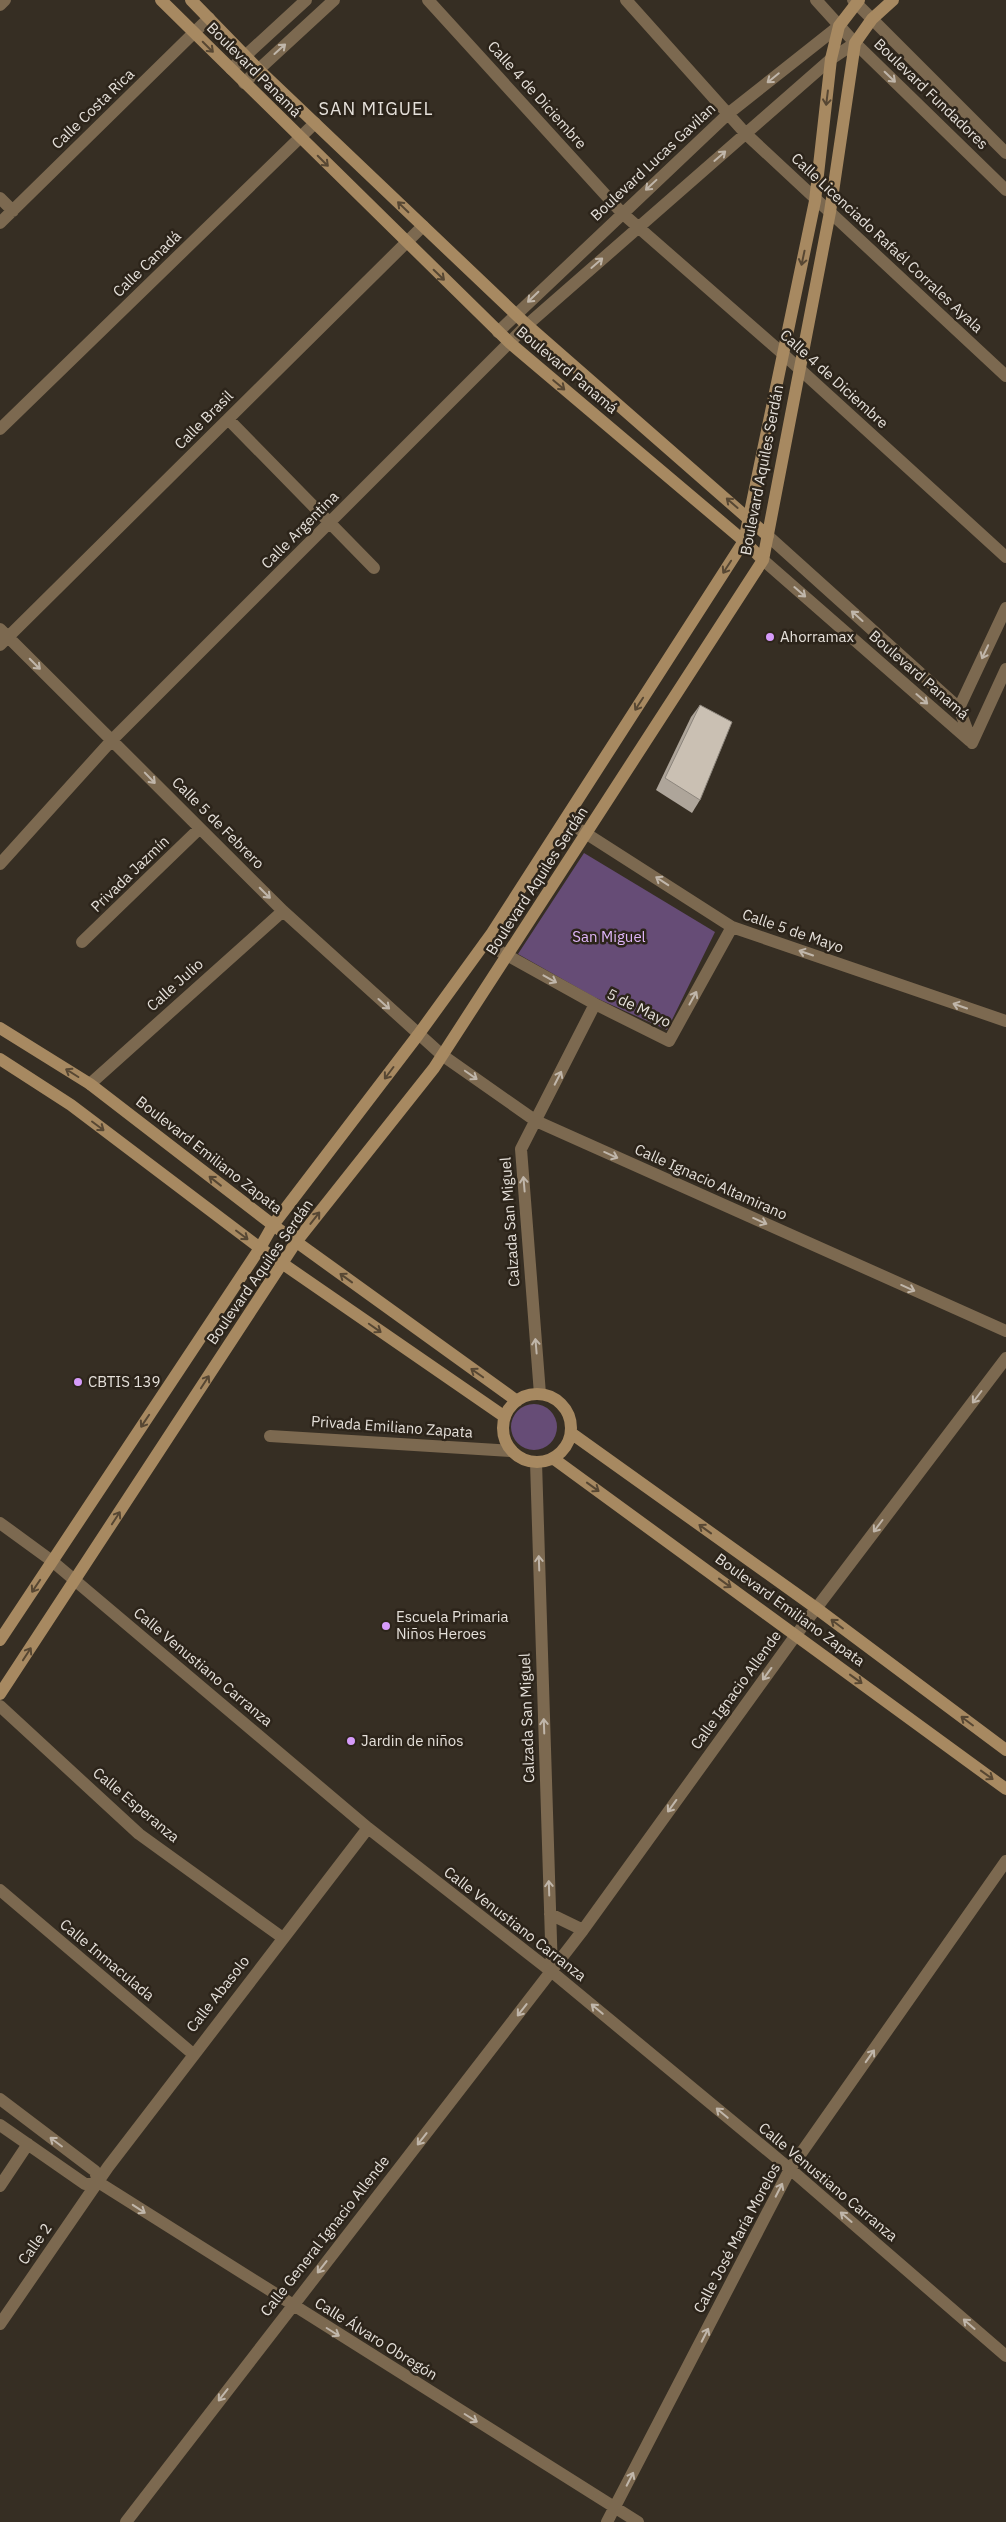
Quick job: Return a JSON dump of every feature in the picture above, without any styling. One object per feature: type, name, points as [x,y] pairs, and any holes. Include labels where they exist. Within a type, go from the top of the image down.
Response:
[{"type":"street","points":[[0,5],[5,0]]},
{"type":"street","name":"Boulevard Panamá","points":[[161,0],[498,332],[744,541],[763,560],[972,743]]},
{"type":"street","name":"Boulevard Panamá","points":[[191,0],[258,69],[527,325],[748,518],[959,708]]},
{"type":"street","points":[[231,69],[306,0]]},
{"type":"street","points":[[244,83],[334,0]]},
{"type":"street","name":"Calle 4 de Diciembre","points":[[428,0],[622,212],[782,353],[1006,558]]},
{"type":"street","points":[[626,0],[729,113]]},
{"type":"street","name":"Boulevard Fundadores","points":[[816,0],[839,26],[1006,190]]},
{"type":"street","name":"Boulevard Aquiles Serdán","points":[[0,1694],[296,1242],[442,1056],[763,560],[798,369],[830,212],[855,42],[872,19],[893,0]]},
{"type":"street","name":"Boulevard Fundadores","points":[[856,1],[1006,152]]},
{"type":"street","name":"Boulevard Aquiles Serdán","points":[[0,1640],[260,1248],[273,1225],[418,1035],[485,943],[744,541],[815,201],[831,59],[839,26],[856,1]]},
{"type":"street","name":"Calle Costa Rica","points":[[0,224],[209,18]]},
{"type":"street","name":"Boulevard Lucas Gavilan","points":[[498,332],[622,212],[729,113],[839,26]]},
{"type":"street","points":[[510,342],[638,227],[831,59],[855,42]]},
{"type":"street","name":"Calle Licenciado Rafaél Corrales Ayala","points":[[729,113],[746,134],[815,201],[830,212],[1006,376]]},
{"type":"street","name":"Calle Canadá","points":[[0,429],[315,123]]},
{"type":"street","points":[[0,198],[13,211]]},
{"type":"street","name":"Calle Brasil","points":[[2,637],[228,419],[422,226]]},
{"type":"street","name":"Calle Argentina","points":[[0,864],[112,740],[510,342]]},
{"type":"street","points":[[228,419],[329,525],[374,568]]},
{"type":"street","points":[[972,743],[959,708],[1006,608]]},
{"type":"street","name":"Calle 5 de Febrero","points":[[2,637],[112,740],[283,911],[418,1035]]},
{"type":"street","points":[[972,743],[1006,669]]},
{"type":"street","name":"Calle 5 de Mayo","points":[[565,820],[732,927],[1006,1022]]},
{"type":"street","name":"Privada Jazmín","points":[[82,942],[199,829]]},
{"type":"street","name":"Calle Julio","points":[[90,1084],[283,911]]},
{"type":"street","name":"5 de Mayo","points":[[485,943],[595,1004],[670,1041],[732,927]]},
{"type":"street","name":"Calzada San Miguel","points":[[540,1394],[521,1148],[595,1004]]},
{"type":"street","name":"Boulevard Emiliano Zapata","points":[[0,1028],[90,1084],[273,1225],[518,1401]]},
{"type":"street","name":"Calle Ignacio Altamirano","points":[[418,1035],[442,1056],[536,1121],[1006,1331]]},
{"type":"street","points":[[0,1059],[71,1106],[260,1248],[505,1417]]},
{"type":"street","name":"Calle Ignacio Allende","points":[[552,1972],[796,1634],[1006,1358]]},
{"type":"street","points":[[540,1394],[554,1398],[564,1407],[570,1419],[571,1433],[562,1452],[554,1459],[536,1462],[523,1459],[512,1451],[506,1441],[503,1429],[505,1417],[518,1401],[528,1396],[540,1394]]},
{"type":"street","name":"Boulevard Emiliano Zapata","points":[[571,1433],[816,1608],[1006,1750]]},
{"type":"street","name":"Privada Emiliano Zapata","points":[[270,1436],[512,1451]]},
{"type":"street","name":"Boulevard Emiliano Zapata","points":[[554,1459],[1006,1789]]},
{"type":"street","name":"Calzada San Miguel","points":[[536,1462],[552,1972]]},
{"type":"street","name":"Calle Venustiano Carranza","points":[[0,1523],[52,1561],[368,1828],[552,1972],[790,2169],[1006,2356]]},
{"type":"street","name":"Calle Esperanza","points":[[0,1706],[139,1834],[283,1938]]},
{"type":"street","name":"Calle Abasolo","points":[[98,2182],[193,2054],[368,1828]]},
{"type":"street","name":"Calle José María Morelos","points":[[607,2522],[790,2169],[1006,1861]]},
{"type":"street","name":"Calle Inmaculada","points":[[0,1890],[193,2054]]},
{"type":"street","points":[[550,1914],[583,1930]]},
{"type":"street","name":"Calle General Ignacio Allende","points":[[126,2522],[552,1972]]},
{"type":"street","name":"Calle Álvaro Obregón","points":[[0,2099],[95,2171],[98,2182]]},
{"type":"street","name":"Calle Álvaro Obregón","points":[[0,2125],[85,2184],[98,2182],[292,2306],[638,2522]]},
{"type":"street","points":[[0,2186],[28,2144]]},
{"type":"street","name":"Calle 2","points":[[0,2324],[98,2182]]},
{"type":"green space","name":"San Miguel","points":[[584,853],[715,932],[667,1030],[594,997],[518,954]]},
{"type":"green space","points":[[534,1404],[547,1408],[553,1414],[557,1427],[553,1440],[547,1446],[534,1450],[521,1446],[515,1440],[511,1427],[515,1414],[521,1408]]},
{"type":"building","points":[[700,705],[732,722],[700,800],[665,778]]},
{"type":"place","name":"Ahorramax","points":[[770,637]]},
{"type":"place","name":"CBTIS 139","points":[[78,1382]]},
{"type":"place","name":"Escuela Primaria Niños Heroes","points":[[386,1626]]},
{"type":"place","name":"Jardin de niños","points":[[351,1741]]},
{"type":"district","name":"SAN MIGUEL","points":[[376,109]]}]
